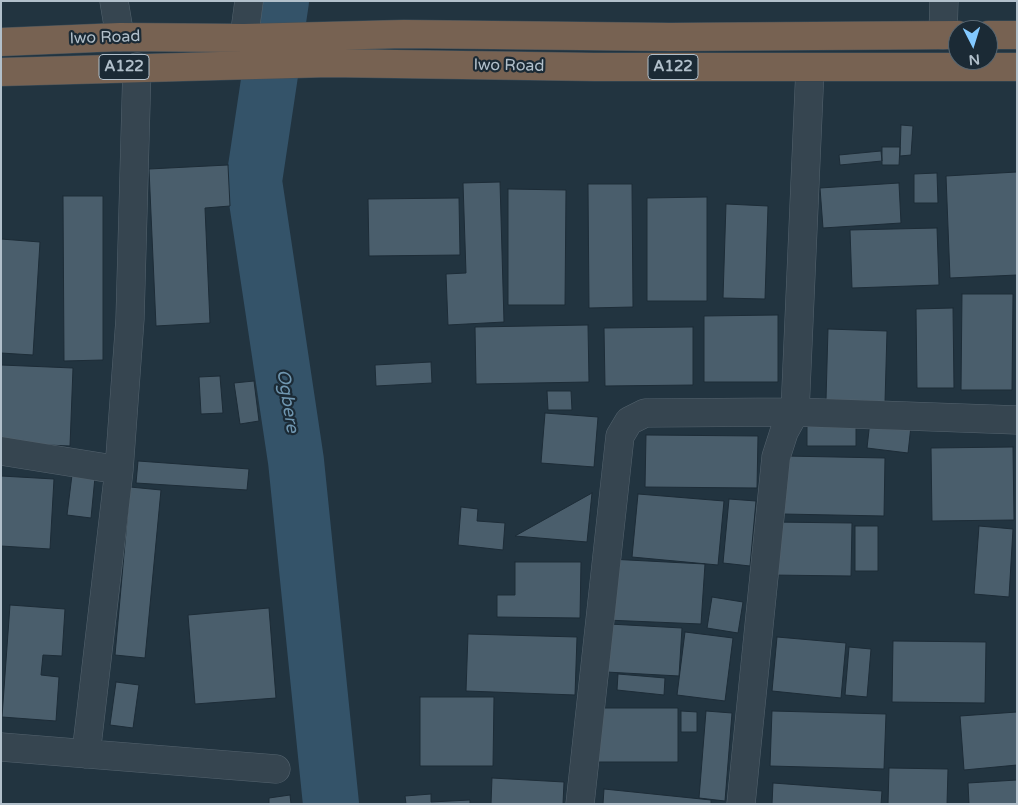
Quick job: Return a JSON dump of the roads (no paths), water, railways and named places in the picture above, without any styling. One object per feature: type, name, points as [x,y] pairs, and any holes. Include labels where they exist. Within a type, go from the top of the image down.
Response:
[{"type":"highway","name":"Iwo Road","points":[[328,50],[404,34],[670,37],[948,35]]},
{"type":"highway","points":[[998,35],[1017,34]]},
{"type":"highway","name":"Iwo Road","points":[[1,42],[120,37],[246,51],[328,50],[810,68],[1017,67]]},
{"type":"highway","name":"Iwo Road","points":[[1,72],[137,67],[246,51]]},
{"type":"street","points":[[114,1],[120,37]]},
{"type":"street","points":[[246,51],[249,1]]},
{"type":"street","points":[[944,1],[948,20]]},
{"type":"street","points":[[86,754],[119,470],[130,320],[137,67]]},
{"type":"street","points":[[741,804],[776,458],[784,432],[794,412],[810,68]]},
{"type":"street","points":[[580,804],[620,436],[629,421],[645,413],[794,412],[1017,420]]},
{"type":"street","points":[[1,451],[119,470]]},
{"type":"street","points":[[1,747],[276,769]]},
{"type":"waterway","name":"Ogbere","points":[[281,1],[254,181],[296,461],[331,804]]}]
